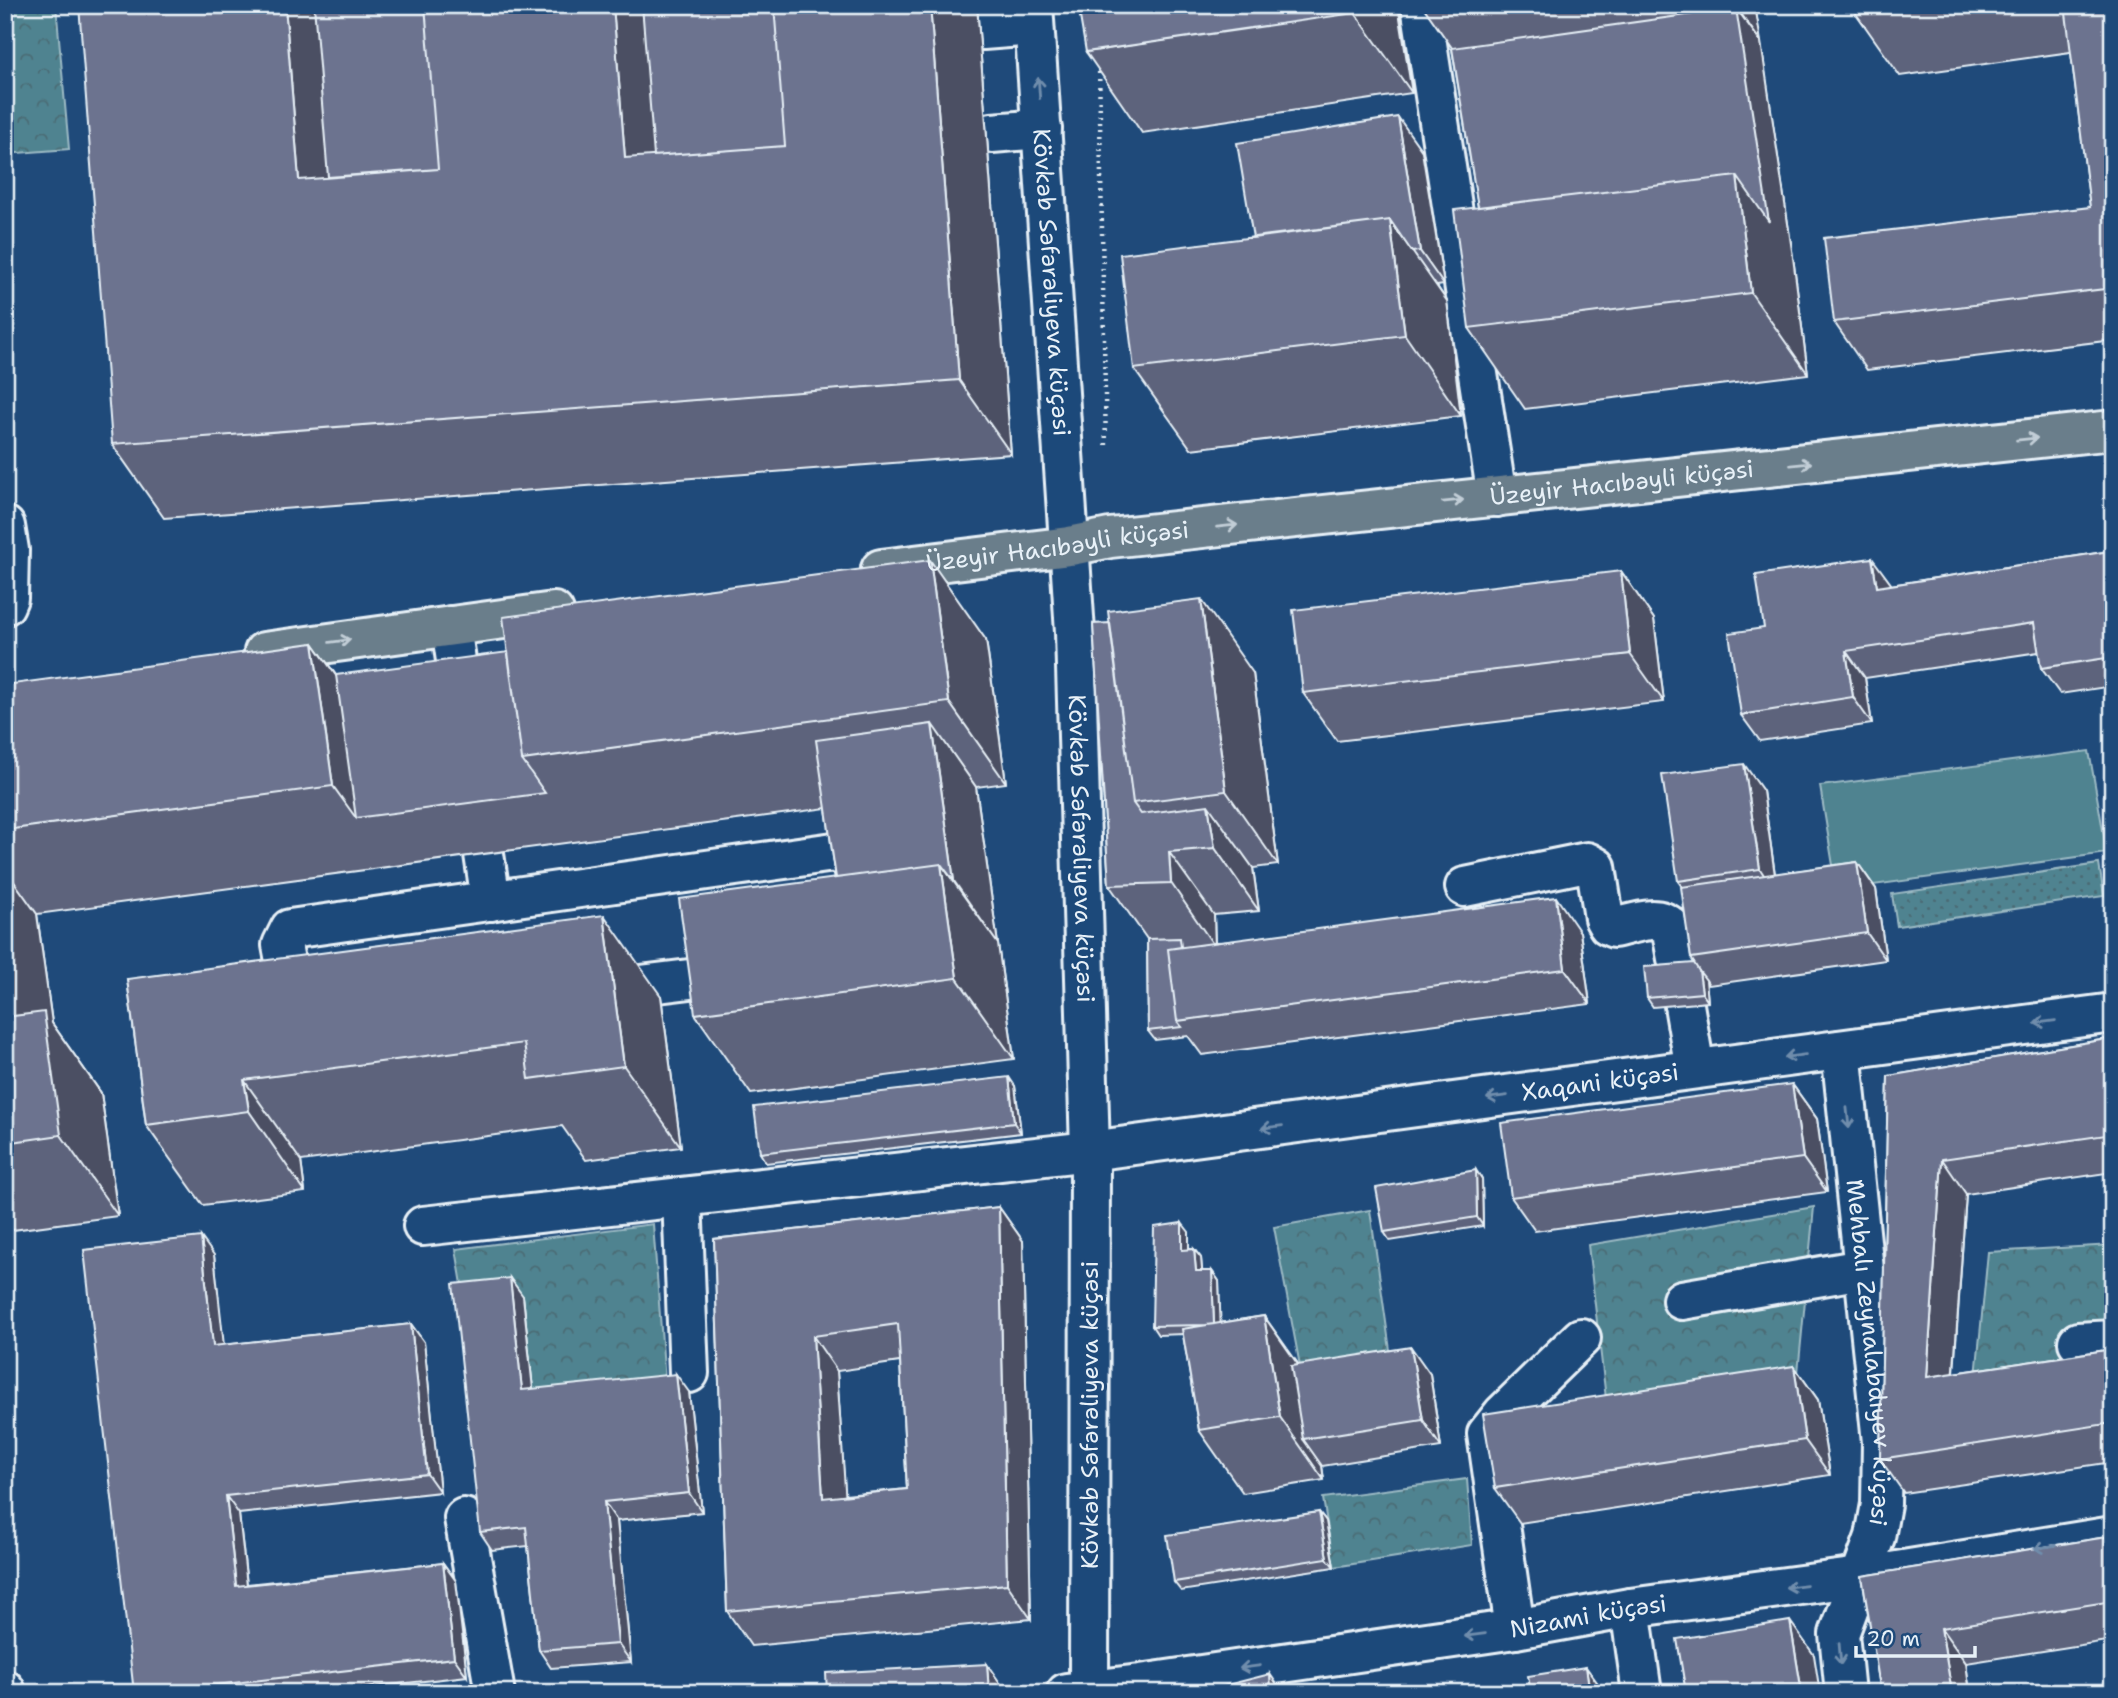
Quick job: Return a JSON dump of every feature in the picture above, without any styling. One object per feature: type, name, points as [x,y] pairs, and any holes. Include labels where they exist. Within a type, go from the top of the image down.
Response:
[{"type":"highway","name":"Üzeyir Hacıbəyli küçəsi","points":[[841,574],[1070,546],[1110,538],[2113,430]]},
{"type":"highway","points":[[231,656],[586,608]]},
{"type":"street","points":[[1422,5],[1497,497]]},
{"type":"street","points":[[982,30],[1034,16]]},
{"type":"street","name":"Kövkəb Səfərəliyeva küçəsi","points":[[1034,16],[1075,632],[1090,1152],[1081,1692]]},
{"type":"street","points":[[992,132],[1042,129]]},
{"type":"street","points":[[5,526],[9,560],[8,598],[5,605]]},
{"type":"street","points":[[451,626],[464,711]]},
{"type":"street","points":[[834,852],[854,860],[862,945],[844,960],[309,1026],[296,1019],[282,945],[290,929],[491,901],[834,852]]},
{"type":"street","points":[[484,854],[491,901]]},
{"type":"street","points":[[1465,887],[1592,863],[1596,867],[1604,918],[1608,925],[1614,928],[1657,919],[1671,927],[1695,1069]]},
{"type":"street","name":"Xaqani küçəsi","points":[[424,1226],[1090,1152],[2113,1013]]},
{"type":"street","name":"Mehbalı Zeynalabdıyev küçəsi","points":[[1841,1050],[1882,1454],[1881,1504],[1875,1537],[1839,1634],[1845,1693]]},
{"type":"street","points":[[682,1197],[689,1373]]},
{"type":"street","points":[[1682,1300],[1863,1269]]},
{"type":"street","points":[[1515,1629],[1487,1434],[1503,1414],[1581,1338]]},
{"type":"street","points":[[464,1518],[495,1693]]},
{"type":"street","name":"Nizami küçəsi","points":[[1081,1692],[1515,1629],[1630,1608],[1860,1577],[2113,1536]]},
{"type":"street","points":[[1630,1608],[1642,1693]]},
{"type":"path","points":[[1099,61],[1106,453]]},
{"type":"green space","points":[[5,5],[56,5],[69,149],[5,154]]},
{"type":"green space","points":[[2089,751],[2107,853],[1837,890],[1820,786]]},
{"type":"green space","points":[[2099,864],[2104,896],[1897,926],[1892,894]]},
{"type":"green space","points":[[1814,1207],[1798,1373],[1607,1407],[1588,1245]]},
{"type":"green space","points":[[1370,1210],[1391,1357],[1300,1366],[1274,1227]]},
{"type":"green space","points":[[653,1224],[666,1395],[535,1408],[523,1296],[465,1302],[456,1249]]},
{"type":"green space","points":[[2113,1245],[2113,1387],[1973,1408],[1988,1252]]},
{"type":"green space","points":[[1467,1479],[1472,1545],[1334,1567],[1323,1498]]},
{"type":"building","points":[[79,5],[285,5],[299,180],[438,169],[425,5],[613,5],[625,158],[785,146],[774,5],[930,5],[959,380],[112,444]]},
{"type":"building","points":[[314,5],[425,5],[438,169],[328,177]]},
{"type":"building","points":[[642,5],[774,5],[785,146],[654,156]]},
{"type":"building","points":[[1078,5],[1354,5],[1355,13],[1086,52]]},
{"type":"building","points":[[2113,7],[2113,288],[1834,322],[1824,238],[2090,207],[2066,13]]},
{"type":"building","points":[[1736,8],[1769,222],[1737,176],[1478,207],[1452,48]]},
{"type":"building","points":[[1398,117],[1420,251],[1412,252],[1390,220],[1253,238],[1237,143]]},
{"type":"building","points":[[1737,176],[1751,293],[1469,328],[1454,210]]},
{"type":"building","points":[[1390,220],[1405,335],[1134,369],[1120,254]]},
{"type":"building","points":[[2110,551],[2113,566],[2113,657],[2041,668],[2034,623],[1846,651],[1853,697],[1741,715],[1729,633],[1764,628],[1756,575],[1872,558],[1877,587]]},
{"type":"building","points":[[930,560],[949,702],[522,760],[503,617]]},
{"type":"building","points":[[1621,571],[1630,654],[1303,693],[1293,610]]},
{"type":"building","points":[[1201,599],[1226,791],[1133,803],[1108,611]]},
{"type":"building","points":[[1110,623],[1133,803],[1141,814],[1208,805],[1215,848],[1169,852],[1171,883],[1109,885],[1093,624]]},
{"type":"building","points":[[313,643],[333,786],[5,830],[5,685]]},
{"type":"building","points":[[508,652],[522,760],[545,793],[356,818],[336,675]]},
{"type":"building","points":[[932,724],[954,881],[941,864],[836,878],[816,740]]},
{"type":"building","points":[[1744,764],[1760,869],[1678,881],[1662,775]]},
{"type":"building","points":[[1857,862],[1867,933],[1691,958],[1681,887]]},
{"type":"building","points":[[941,864],[957,978],[695,1014],[679,899]]},
{"type":"building","points":[[1556,897],[1565,969],[1177,1021],[1168,949]]},
{"type":"building","points":[[604,915],[624,1066],[529,1079],[524,1043],[244,1080],[249,1111],[146,1125],[127,979]]},
{"type":"building","points":[[1180,938],[1181,947],[1168,949],[1177,1021],[1182,1027],[1148,1031],[1147,939]]},
{"type":"building","points":[[1694,963],[1699,971],[1702,993],[1647,998],[1644,967]]},
{"type":"building","points":[[44,1012],[61,1135],[5,1143],[5,1017]]},
{"type":"building","points":[[2113,1038],[2113,1134],[1942,1159],[1927,1377],[2113,1349],[2113,1423],[1880,1459],[1888,1076]]},
{"type":"building","points":[[1009,1077],[1014,1123],[760,1153],[754,1107]]},
{"type":"building","points":[[1792,1084],[1803,1158],[1511,1197],[1501,1123]]},
{"type":"building","points":[[1476,1170],[1477,1217],[1384,1232],[1376,1188]]},
{"type":"building","points":[[999,1207],[1007,1584],[727,1611],[714,1239]],"holes":[[[898,1324],[907,1489],[823,1498],[813,1336]]]},
{"type":"building","points":[[1182,1223],[1182,1250],[1194,1249],[1196,1271],[1212,1271],[1214,1324],[1152,1326],[1154,1227]]},
{"type":"building","points":[[201,1237],[213,1346],[411,1324],[427,1474],[226,1496],[236,1586],[443,1563],[454,1658],[134,1693],[84,1250]]},
{"type":"building","points":[[510,1278],[522,1390],[676,1374],[689,1493],[604,1502],[618,1644],[539,1650],[526,1527],[480,1532],[453,1284]]},
{"type":"building","points":[[1264,1316],[1280,1417],[1199,1430],[1182,1329]]},
{"type":"building","points":[[1411,1347],[1423,1420],[1303,1439],[1291,1366]]},
{"type":"building","points":[[1794,1366],[1805,1440],[1495,1488],[1483,1414]]},
{"type":"building","points":[[1319,1512],[1327,1558],[1174,1582],[1167,1535]]},
{"type":"building","points":[[2113,1536],[2113,1601],[1941,1628],[1952,1693],[1881,1693],[1862,1576]]},
{"type":"building","points":[[1790,1621],[1802,1693],[1686,1693],[1677,1639]]},
{"type":"building","points":[[987,1664],[989,1693],[827,1693],[826,1673]]},
{"type":"building","points":[[1586,1667],[1590,1693],[1531,1693],[1528,1676]]},
{"type":"building","points":[[1270,1674],[1271,1693],[1196,1693]]}]
